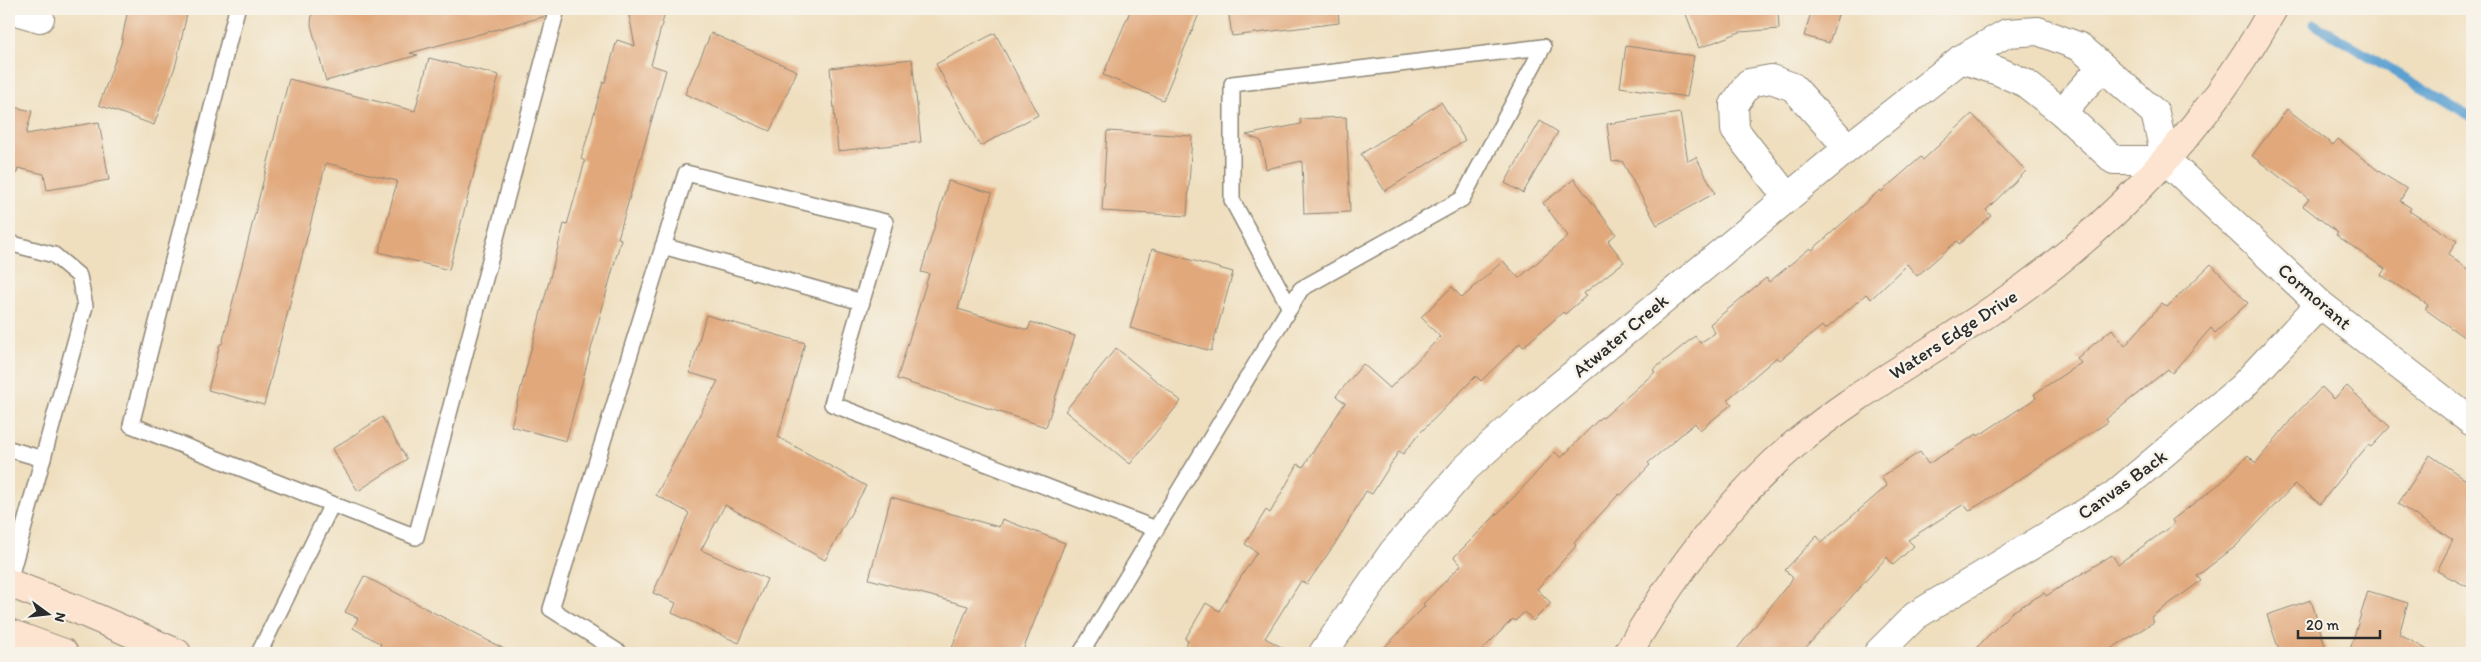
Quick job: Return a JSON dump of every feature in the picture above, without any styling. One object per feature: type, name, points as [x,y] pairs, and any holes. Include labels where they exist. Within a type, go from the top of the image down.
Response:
[{"type":"street","points":[[9,9],[40,18]]},
{"type":"street","name":"Waters Edge Drive","points":[[1628,653],[1662,596],[1696,548],[1731,507],[1771,466],[1821,424],[1856,398],[1990,312],[2040,276],[2108,219],[2166,160],[2223,88],[2273,9]]},
{"type":"street","name":"Atwater Creek","points":[[1323,653],[1393,552],[1466,468],[1529,411],[1787,197],[1961,59],[2006,33],[2038,31],[2080,47],[2155,114],[2166,160]]},
{"type":"street","points":[[1961,59],[1998,70],[2025,83],[2062,112],[2114,160],[2166,160]]},
{"type":"street","points":[[2062,112],[2102,67]]},
{"type":"street","points":[[1787,197],[1734,130],[1734,105],[1748,83],[1771,79],[1793,87],[1848,148]]},
{"type":"street","name":"Cormorant","points":[[2166,160],[2320,304],[2472,422]]},
{"type":"street","name":"Canvas Back","points":[[1878,653],[1914,616],[2112,496],[2241,388],[2320,304]]},
{"type":"street","points":[[9,582],[177,653]]},
{"type":"street","points":[[9,633],[64,653]]},
{"type":"lane","points":[[237,9],[131,425],[416,537],[557,9]]},
{"type":"lane","points":[[1081,653],[1290,308],[1301,289],[1462,199],[1543,47],[1232,84],[1232,200],[1290,308]]},
{"type":"lane","points":[[620,653],[552,609],[686,173],[885,222],[832,404],[1156,529]]},
{"type":"lane","points":[[9,243],[54,255],[80,276],[85,306],[9,582]]},
{"type":"lane","points":[[664,246],[862,302]]},
{"type":"lane","points":[[9,449],[43,459]]},
{"type":"lane","points":[[259,653],[332,504]]},
{"type":"building","points":[[128,9],[188,9],[176,64],[154,125],[99,105],[121,44]]},
{"type":"building","points":[[323,9],[545,9],[546,16],[410,53],[418,55],[326,81],[311,25],[312,12]]},
{"type":"building","points":[[628,9],[666,9],[651,65],[666,70],[618,238],[621,239],[566,441],[511,426],[564,224],[567,225],[585,161],[581,159],[603,82],[605,82],[617,40],[635,46]]},
{"type":"building","points":[[1131,9],[1201,9],[1163,100],[1103,75]]},
{"type":"building","points":[[1228,9],[1338,9],[1339,23],[1232,36]]},
{"type":"building","points":[[1684,9],[1778,9],[1779,29],[1740,32],[1699,48]]},
{"type":"building","points":[[1812,9],[1840,9],[1829,43],[1804,36]]},
{"type":"building","points":[[711,33],[797,71],[770,131],[685,94]]},
{"type":"building","points":[[995,33],[1038,115],[980,146],[936,64]]},
{"type":"building","points":[[1626,46],[1694,56],[1687,97],[1620,87]]},
{"type":"building","points":[[429,58],[499,75],[449,270],[379,252],[397,181],[326,163],[264,405],[208,390],[220,344],[222,344],[289,79],[415,111]]},
{"type":"building","points":[[912,59],[921,142],[838,151],[830,68]]},
{"type":"building","points":[[1441,102],[1465,140],[1385,191],[1361,154]]},
{"type":"building","points":[[9,106],[32,111],[26,134],[99,122],[109,180],[47,190],[44,174],[18,168],[17,173],[9,172]]},
{"type":"building","points":[[2287,109],[2333,145],[2338,139],[2380,172],[2407,189],[2400,201],[2411,208],[2409,211],[2457,241],[2448,255],[2472,272],[2472,343],[2425,309],[2428,305],[2381,275],[2385,269],[2336,235],[2338,233],[2303,206],[2309,199],[2252,156]]},
{"type":"building","points":[[1680,113],[1688,161],[1696,157],[1715,193],[1657,225],[1622,161],[1612,162],[1607,124]]},
{"type":"building","points":[[1972,114],[2026,171],[1986,210],[1991,216],[1959,244],[1957,241],[1917,276],[1907,264],[1871,299],[1866,294],[1825,330],[1822,326],[1780,360],[1777,357],[1728,399],[1732,404],[1700,430],[1695,423],[1648,463],[1650,465],[1621,495],[1619,494],[1574,543],[1576,546],[1537,589],[1551,603],[1533,621],[1525,612],[1515,621],[1513,619],[1479,653],[1379,653],[1425,606],[1423,604],[1461,565],[1454,557],[1519,492],[1555,452],[1561,458],[1601,417],[1603,418],[1655,372],[1653,370],[1695,336],[1700,343],[1715,333],[1710,324],[1766,278],[1769,282],[1810,248],[1812,250],[1880,190],[1881,192],[1921,157],[1923,160]]},
{"type":"building","points":[[1346,117],[1350,212],[1304,214],[1302,161],[1266,169],[1261,141],[1246,135],[1301,124],[1300,119]]},
{"type":"building","points":[[1540,121],[1558,132],[1523,193],[1505,183]]},
{"type":"building","points":[[1107,131],[1192,136],[1187,216],[1102,211]]},
{"type":"building","points":[[1574,179],[1616,234],[1608,241],[1624,262],[1583,294],[1586,296],[1565,314],[1563,312],[1523,347],[1520,343],[1481,381],[1476,376],[1419,434],[1403,454],[1399,451],[1372,494],[1366,491],[1339,538],[1307,584],[1301,581],[1265,638],[1292,653],[1181,653],[1188,641],[1185,639],[1206,603],[1219,611],[1257,552],[1245,544],[1266,510],[1270,513],[1298,464],[1303,467],[1345,403],[1336,396],[1363,364],[1390,388],[1440,337],[1421,317],[1452,287],[1462,298],[1503,261],[1519,278],[1568,236],[1543,203]]},
{"type":"building","points":[[948,181],[992,193],[958,309],[1028,330],[1031,322],[1075,336],[1046,427],[897,379],[929,274],[921,272]]},
{"type":"building","points":[[1152,249],[1233,272],[1211,351],[1130,328]]},
{"type":"building","points":[[2211,264],[2248,303],[2215,333],[2211,328],[2172,373],[2168,369],[2106,419],[2108,422],[2020,479],[1969,511],[1964,504],[1908,540],[1914,546],[1893,565],[1887,557],[1801,653],[1734,653],[1793,578],[1785,570],[1817,536],[1822,542],[1887,486],[1881,477],[1920,452],[1928,464],[1977,434],[1978,436],[2036,398],[2034,394],[2081,363],[2077,358],[2112,329],[2125,346],[2162,303],[2167,307]]},
{"type":"building","points":[[706,315],[805,343],[778,437],[866,486],[825,560],[725,505],[701,550],[767,579],[739,643],[672,613],[676,603],[653,593],[689,513],[656,495],[718,381],[690,373]]},
{"type":"building","points":[[1116,348],[1181,401],[1130,464],[1065,411]]},
{"type":"building","points":[[2347,386],[2390,427],[2371,447],[2368,445],[2320,504],[2295,484],[2236,546],[2197,576],[2201,581],[2151,617],[2154,622],[2104,653],[1971,653],[2012,612],[2044,593],[2046,596],[2112,555],[2118,564],[2174,524],[2172,520],[2222,482],[2248,455],[2256,463],[2294,416],[2322,387],[2334,399]]},
{"type":"building","points":[[382,417],[407,459],[358,491],[332,449]]},
{"type":"building","points":[[2430,455],[2472,484],[2472,589],[2437,571],[2453,540],[2398,504]]},
{"type":"building","points":[[891,497],[999,527],[1002,519],[1065,543],[1022,653],[950,653],[968,606],[869,579]]},
{"type":"building","points":[[364,576],[512,653],[376,653],[381,644],[353,628],[358,618],[345,612]]},
{"type":"building","points":[[2368,591],[2408,603],[2399,634],[2433,653],[2349,653]]},
{"type":"building","points":[[2311,600],[2326,649],[2314,653],[2280,653],[2267,615]]},
{"type":"waterway","points":[[2314,24],[2472,117]]}]
